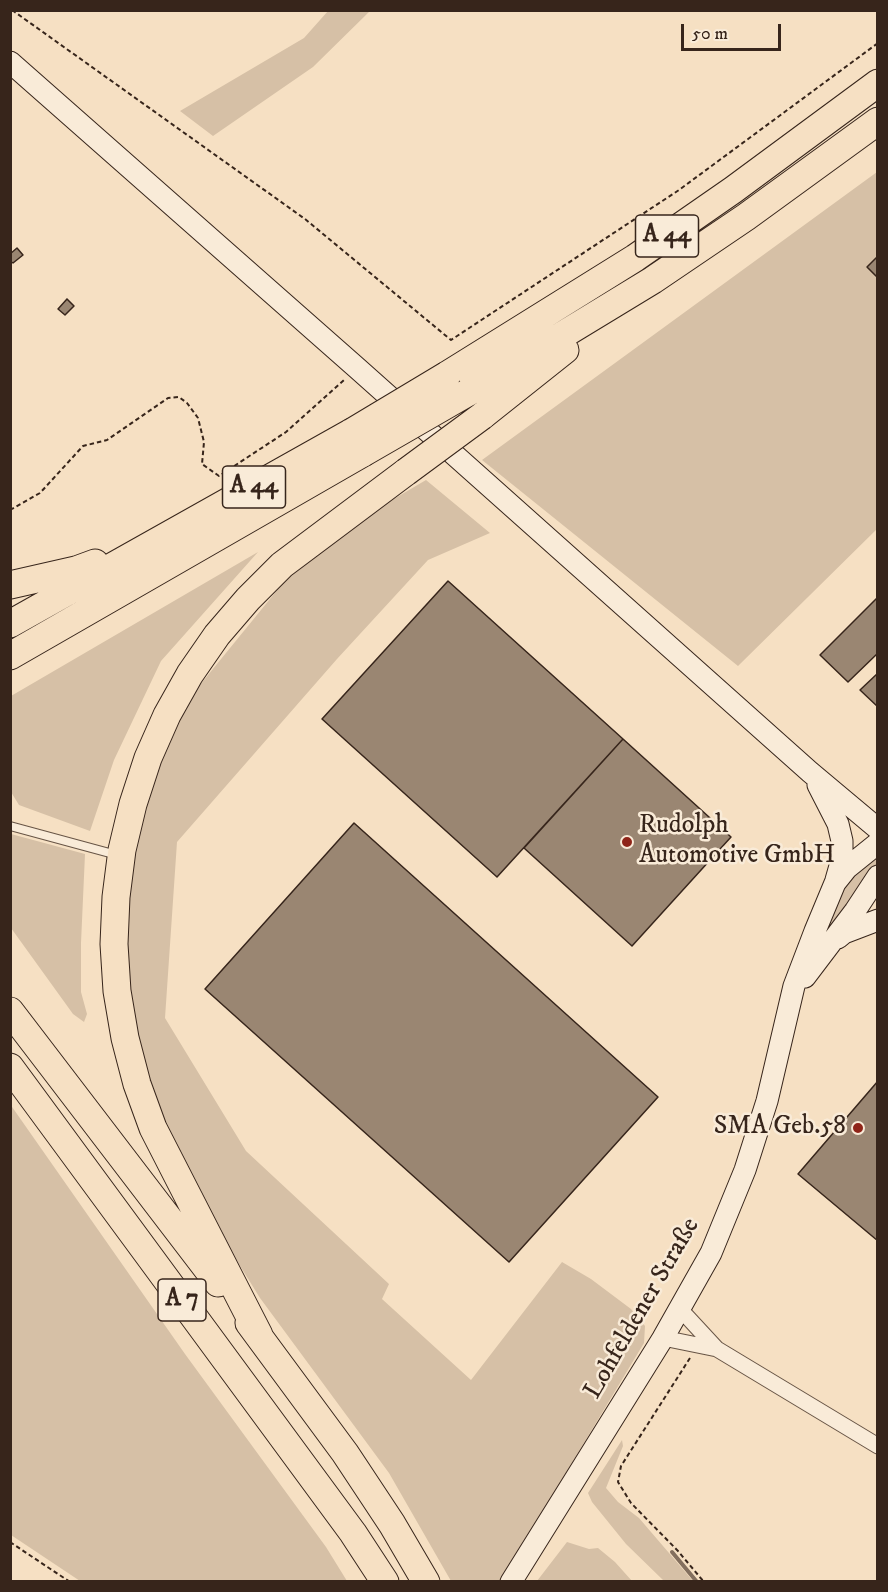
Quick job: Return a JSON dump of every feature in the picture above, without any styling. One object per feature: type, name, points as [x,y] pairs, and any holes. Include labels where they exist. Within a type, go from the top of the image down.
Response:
[{"type":"highway","name":"A 44","points":[[10,624],[155,542],[358,442],[447,375],[531,325],[635,258],[733,190],[878,82]]},
{"type":"highway","name":"A 44","points":[[653,280],[746,217],[878,121]]},
{"type":"highway","points":[[10,656],[358,442],[467,393],[653,280]]},
{"type":"highway","points":[[259,1335],[153,1128],[137,1084],[125,1038],[117,991],[114,944],[116,897],[121,856],[133,804],[148,759],[178,694],[217,635],[248,598],[282,566],[482,416],[653,280]]},
{"type":"highway","points":[[10,585],[76,570],[155,542]]},
{"type":"highway","name":"A 7","points":[[10,1011],[259,1335],[345,1453],[426,1581]]},
{"type":"highway","name":"A 7","points":[[10,1067],[385,1581]]},
{"type":"highway","points":[[352,1533],[365,1581]]},
{"type":"main road","points":[[10,62],[810,772],[878,829]]},
{"type":"main road","points":[[810,772],[835,817],[842,841],[842,859],[835,884]]},
{"type":"main road","name":"Lohfeldener Straße","points":[[511,1581],[663,1338],[711,1253],[745,1170],[767,1101],[794,986],[835,884],[847,868],[878,843]]},
{"type":"main road","name":"Lohfeldener Straße","points":[[789,1010],[810,970],[878,876]]},
{"type":"main road","points":[[830,944],[844,933],[878,920]]},
{"type":"street","points":[[680,1309],[717,1349],[878,1446]]},
{"type":"street","points":[[663,1338],[717,1349]]},
{"type":"lane","points":[[10,826],[121,856]]},
{"type":"path","points":[[12,10],[306,219],[451,340],[679,189],[878,43]]},
{"type":"path","points":[[10,510],[40,493],[83,446],[107,440],[168,398],[179,397],[187,403],[198,418],[204,442],[202,464],[219,476],[286,432],[357,368]]},
{"type":"path","points":[[696,1345],[678,1379],[621,1466],[618,1482],[631,1503],[704,1581]]},
{"type":"path","points":[[10,1542],[70,1581]]},
{"type":"shaded area","points":[[328,11],[370,11],[313,67],[213,136],[180,111],[304,38]]},
{"type":"shaded area","points":[[877,172],[877,529],[738,666],[482,460]]},
{"type":"shaded area","points":[[426,480],[490,533],[428,560],[337,659],[177,842],[165,1018],[246,1151],[389,1284],[382,1299],[471,1380],[562,1262],[591,1279],[631,1309],[645,1326],[644,1343],[501,1581],[451,1581],[389,1473],[260,1298],[175,1161],[137,1060],[123,992],[122,881],[145,792],[186,702],[283,583],[365,516]]},
{"type":"shaded area","points":[[258,552],[161,661],[114,760],[90,831],[19,805],[11,792],[11,696]]},
{"type":"shaded area","points":[[11,834],[85,854],[81,943],[81,992],[87,1014],[84,1022],[73,1014],[11,928]]},
{"type":"shaded area","points":[[877,856],[877,864],[842,916],[820,943],[842,886]]},
{"type":"shaded area","points":[[10,1104],[185,1354],[326,1547],[347,1581],[80,1581],[11,1535]]},
{"type":"shaded area","points":[[622,1440],[623,1446],[606,1488],[618,1502],[639,1518],[693,1581],[664,1581],[626,1544],[592,1502],[588,1493]]},
{"type":"shaded area","points":[[567,1542],[589,1549],[598,1548],[632,1581],[537,1581]]},
{"type":"building","points":[[17,248],[23,255],[13,263],[10,261],[10,254]]},
{"type":"building","points":[[878,256],[878,278],[867,267]]},
{"type":"building","points":[[67,299],[74,306],[65,315],[58,309]]},
{"type":"building","points":[[448,581],[623,739],[497,877],[322,719]]},
{"type":"building","points":[[878,597],[878,653],[848,682],[820,655]]},
{"type":"building","points":[[878,673],[878,707],[860,690]]},
{"type":"building","name":"Rudolph Automotive GmbH","points":[[623,739],[731,837],[632,946],[524,848]]},
{"type":"building","points":[[354,823],[658,1097],[509,1262],[205,989]]},
{"type":"building","name":"SMA Geb.58","points":[[878,1081],[878,1241],[798,1174]]},
{"type":"waterway","points":[[672,1552],[697,1582]]},
{"type":"place","name":"Rudolph Automotive GmbH","points":[[627,842]]},
{"type":"place","name":"SMA Geb.58","points":[[858,1128]]}]
